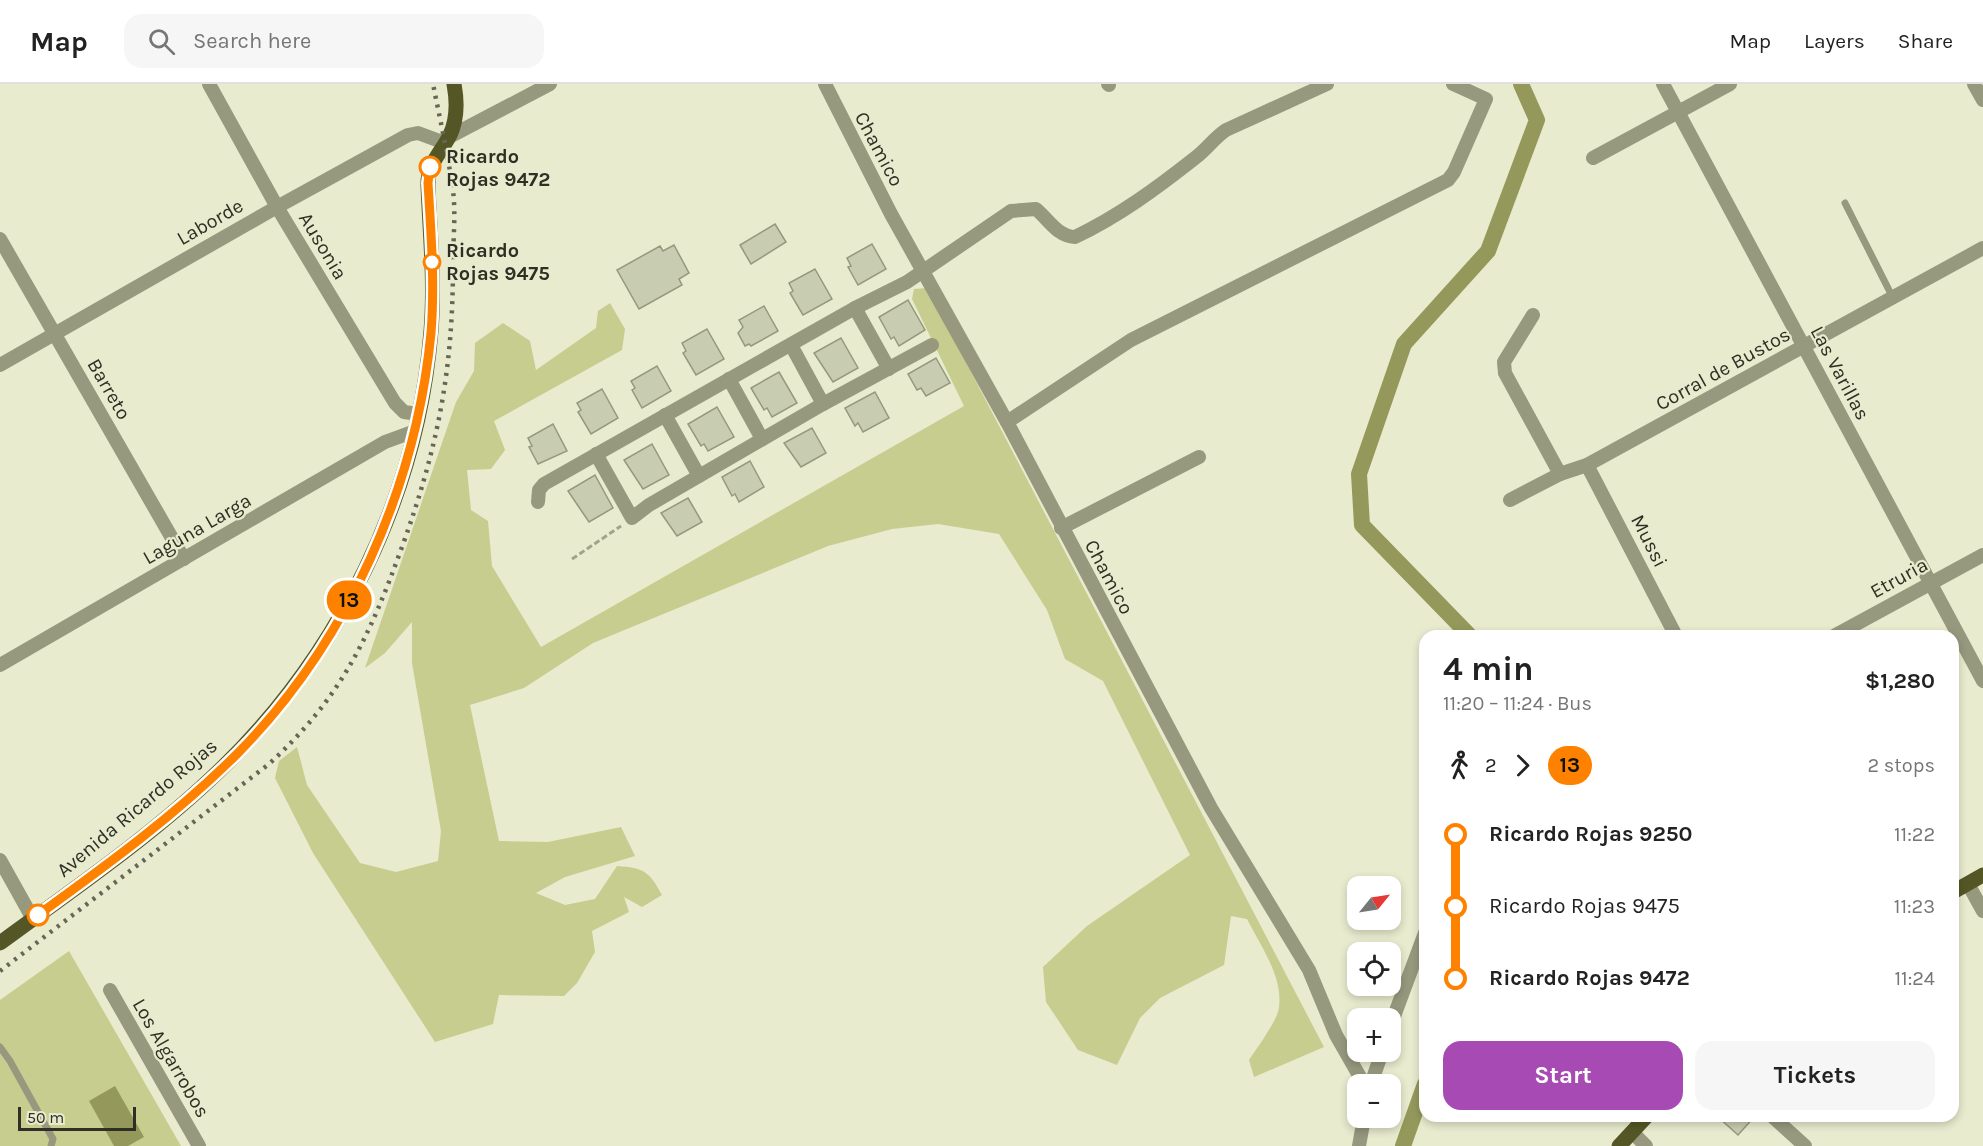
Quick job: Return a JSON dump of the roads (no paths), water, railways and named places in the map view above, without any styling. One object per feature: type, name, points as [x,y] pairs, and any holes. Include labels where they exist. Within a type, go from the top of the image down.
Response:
[{"type":"main road","name":"Avenida Ricardo Rojas","points":[[0,943],[109,863],[195,793],[239,752],[291,691],[323,646],[358,583],[393,503],[415,431],[431,321],[432,268],[428,176],[433,159],[447,140],[456,113],[454,84]]},
{"type":"main road","points":[[1959,889],[1983,875]]},
{"type":"main road","points":[[1619,1146],[1641,1122]]},
{"type":"street","name":"Ausonia","points":[[209,84],[277,207],[395,403],[404,412],[418,414]]},
{"type":"street","points":[[447,140],[550,84]]},
{"type":"street","name":"Chamico","points":[[825,84],[891,214],[1008,422],[1061,528],[1211,808],[1309,970],[1336,1035],[1358,1074]]},
{"type":"street","points":[[538,502],[539,490],[544,484],[855,308],[925,271],[1011,211],[1036,209],[1065,237],[1075,237],[1137,204],[1226,130],[1327,84]]},
{"type":"street","points":[[1008,422],[1131,340],[1448,180],[1454,172],[1486,99],[1453,84]]},
{"type":"street","name":"Las Varillas","points":[[1663,84],[1955,630]]},
{"type":"street","points":[[1593,158],[1730,84]]},
{"type":"street","points":[[1974,84],[1983,100]]},
{"type":"street","name":"Laborde","points":[[0,365],[408,135],[418,133],[447,140]]},
{"type":"street","name":"Barreto","points":[[0,239],[184,559]]},
{"type":"street","name":"Corral de Bustos","points":[[1510,500],[1560,474],[1587,465],[1983,248]]},
{"type":"street","points":[[855,308],[889,369]]},
{"type":"street","points":[[1533,315],[1504,362],[1505,373],[1560,474]]},
{"type":"street","points":[[791,345],[823,404]]},
{"type":"street","points":[[596,454],[632,518],[823,404],[932,345]]},
{"type":"street","points":[[729,379],[762,440]]},
{"type":"street","points":[[666,415],[699,476]]},
{"type":"street","name":"Laguna Larga","points":[[0,665],[385,442],[415,431]]},
{"type":"street","points":[[1061,528],[1199,457]]},
{"type":"street","name":"Mussi","points":[[1587,465],[1673,630]]},
{"type":"street","name":"Etruria","points":[[1845,630],[1983,555]]},
{"type":"street","name":"Las Varillas","points":[[1959,637],[1983,681]]},
{"type":"street","points":[[0,860],[33,919]]},
{"type":"street","points":[[1968,884],[1983,911]]},
{"type":"street","points":[[1397,1008],[1419,949]]},
{"type":"street","name":"Los Algarrobos","points":[[110,990],[199,1146]]},
{"type":"street","points":[[1779,1122],[1805,1146]]},
{"type":"street","points":[[1359,1146],[1362,1128]]},
{"type":"street","points":[[1632,1132],[1646,1146]]},
{"type":"lane","points":[[1845,203],[1893,298]]},
{"type":"lane","points":[[0,1047],[53,1139],[51,1146]]},
{"type":"waterway","points":[[1464,630],[1362,525],[1359,474],[1404,344],[1488,251],[1537,120],[1521,84]]},
{"type":"waterway","points":[[1403,1146],[1419,1101]]},
{"type":"railway","points":[[0,971],[269,764],[316,715],[350,665],[364,638],[390,580],[415,510],[434,441],[446,374],[452,302],[454,200],[433,84]]},
{"type":"place","name":"Ricardo Rojas 9472","points":[[430,167]]},
{"type":"place","name":"Ricardo Rojas 9475","points":[[432,262]]}]
